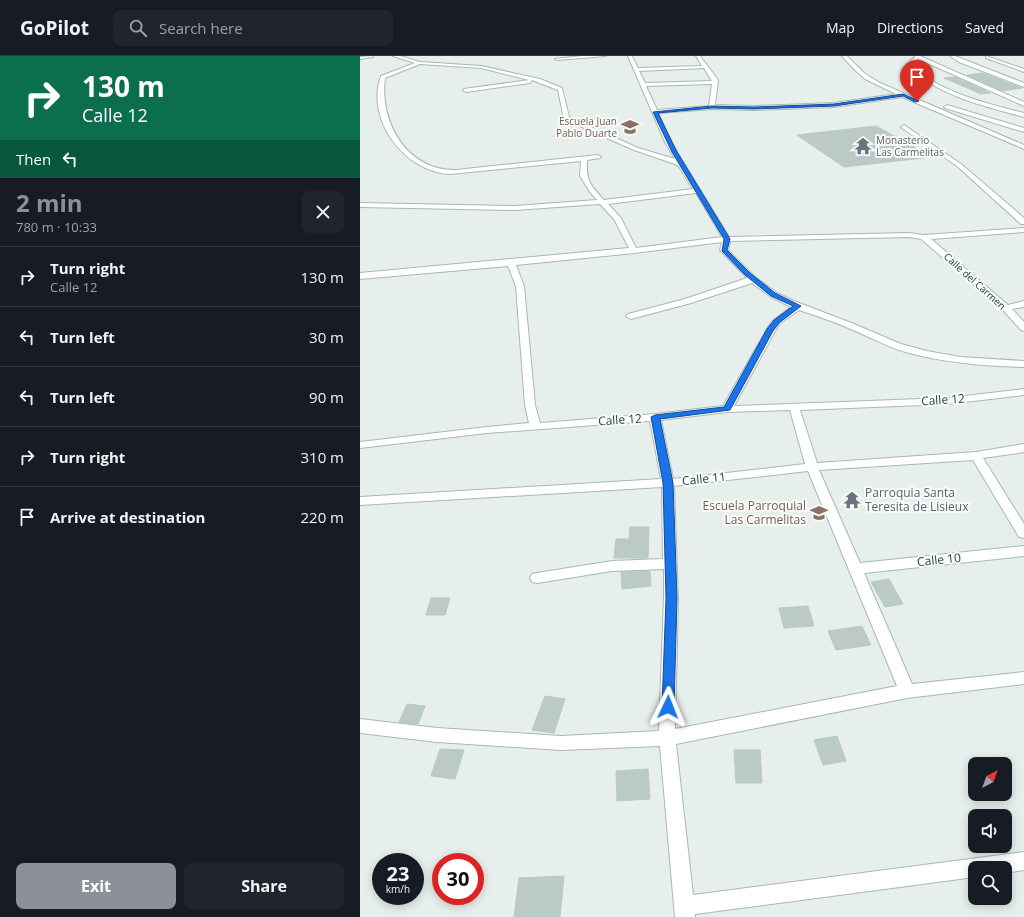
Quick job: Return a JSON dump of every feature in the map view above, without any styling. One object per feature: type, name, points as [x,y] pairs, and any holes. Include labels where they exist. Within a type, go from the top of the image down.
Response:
[{"type":"street","points":[[360,58],[371,56]]},
{"type":"street","points":[[394,56],[420,63],[481,67],[538,80],[560,89],[566,118],[636,149],[680,163]]},
{"type":"street","points":[[557,59],[604,56]]},
{"type":"street","points":[[630,56],[668,142],[727,239],[724,250],[754,280],[773,295],[855,327],[898,346],[929,355],[1024,364]]},
{"type":"street","points":[[698,56],[715,82],[712,107]]},
{"type":"street","points":[[844,56],[855,69],[882,87],[1024,147]]},
{"type":"street","points":[[1024,104],[917,56],[913,60],[913,64],[922,75],[939,88],[1024,116]]},
{"type":"street","points":[[952,56],[1024,86]]},
{"type":"street","points":[[988,57],[1024,71]]},
{"type":"street","points":[[472,60],[481,67]]},
{"type":"street","points":[[420,63],[383,77],[381,91],[382,108],[386,123],[397,144],[417,162],[441,171],[598,157]]},
{"type":"street","points":[[636,70],[706,67]]},
{"type":"street","points":[[466,90],[538,80]]},
{"type":"street","points":[[643,85],[715,82]]},
{"type":"street","points":[[1017,87],[1024,86]]},
{"type":"street","points":[[995,92],[1009,89]]},
{"type":"street","points":[[655,112],[712,107],[754,108],[834,105],[903,95],[1024,130]]},
{"type":"street","points":[[1001,109],[1024,104]]},
{"type":"street","points":[[904,127],[959,165],[1024,222]]},
{"type":"street","points":[[584,159],[583,176],[592,191],[604,202],[616,218],[634,251]]},
{"type":"street","points":[[360,204],[515,208],[604,202],[697,191]]},
{"type":"street","points":[[360,276],[512,264],[727,239],[909,235],[923,237],[1022,232]]},
{"type":"street","name":"Calle del Carmen","points":[[923,237],[1006,308],[1023,327]]},
{"type":"street","points":[[512,264],[520,286],[530,405],[535,426]]},
{"type":"street","points":[[631,316],[688,301],[754,280]]},
{"type":"street","points":[[1006,308],[1024,304]]},
{"type":"street","points":[[727,409],[776,322],[798,306]]},
{"type":"street","name":"Calle 12","points":[[360,445],[535,426],[655,417],[727,409],[948,401],[1024,392]]},
{"type":"street","points":[[794,406],[812,467],[907,691]]},
{"type":"street","points":[[655,417],[668,483],[671,598],[667,738],[685,911],[1024,861]]},
{"type":"street","name":"Calle 11","points":[[360,501],[668,483],[812,467],[976,456],[1024,448]]},
{"type":"street","points":[[976,456],[1024,534]]},
{"type":"street","name":"Calle 10","points":[[854,569],[1024,550]]},
{"type":"street","points":[[537,578],[612,566],[670,564]]},
{"type":"street","points":[[360,726],[437,735],[561,742],[667,738],[907,691],[1024,678]]},
{"type":"building","points":[[982,73],[1022,88],[1002,91],[967,75]]},
{"type":"building","points":[[955,77],[990,93],[981,94],[944,78]]},
{"type":"building","name":"Monasterio Las Carmelitas","points":[[876,126],[932,157],[844,167],[797,135]]},
{"type":"building","points":[[630,527],[649,527],[648,558],[614,558],[616,539],[629,539]]},
{"type":"building","points":[[621,572],[650,572],[651,586],[622,589]]},
{"type":"building","points":[[889,579],[903,604],[885,607],[871,582]]},
{"type":"building","points":[[431,598],[450,598],[445,615],[426,615]]},
{"type":"building","points":[[808,606],[814,626],[784,628],[779,608]]},
{"type":"building","points":[[862,626],[871,645],[836,650],[828,631]]},
{"type":"building","points":[[545,696],[565,699],[554,733],[532,730]]},
{"type":"building","points":[[407,704],[425,706],[418,724],[399,722]]},
{"type":"building","points":[[837,736],[846,761],[823,765],[814,740]]},
{"type":"building","points":[[440,749],[464,750],[455,779],[431,776]]},
{"type":"building","points":[[734,750],[760,750],[762,783],[736,783]]},
{"type":"building","points":[[648,769],[650,799],[617,801],[616,771]]},
{"type":"building","points":[[564,876],[560,917],[514,917],[519,878]]},
{"type":"place","name":"Escuela Juan Pablo Duarte","points":[[630,127]]},
{"type":"place","name":"Monasterio Las Carmelitas","points":[[863,146]]},
{"type":"place","name":"Parroquia Santa Teresita de Lisieux","points":[[852,500]]},
{"type":"place","name":"Escuela Parroquial Las Carmelitas","points":[[819,513]]},
{"type":"route","points":[[668,707],[671,598],[668,483],[655,417],[727,409],[776,322],[798,306],[773,295],[747,274],[724,250],[727,239],[668,142],[655,112],[712,107],[754,108],[834,105],[903,95],[917,101]]}]
